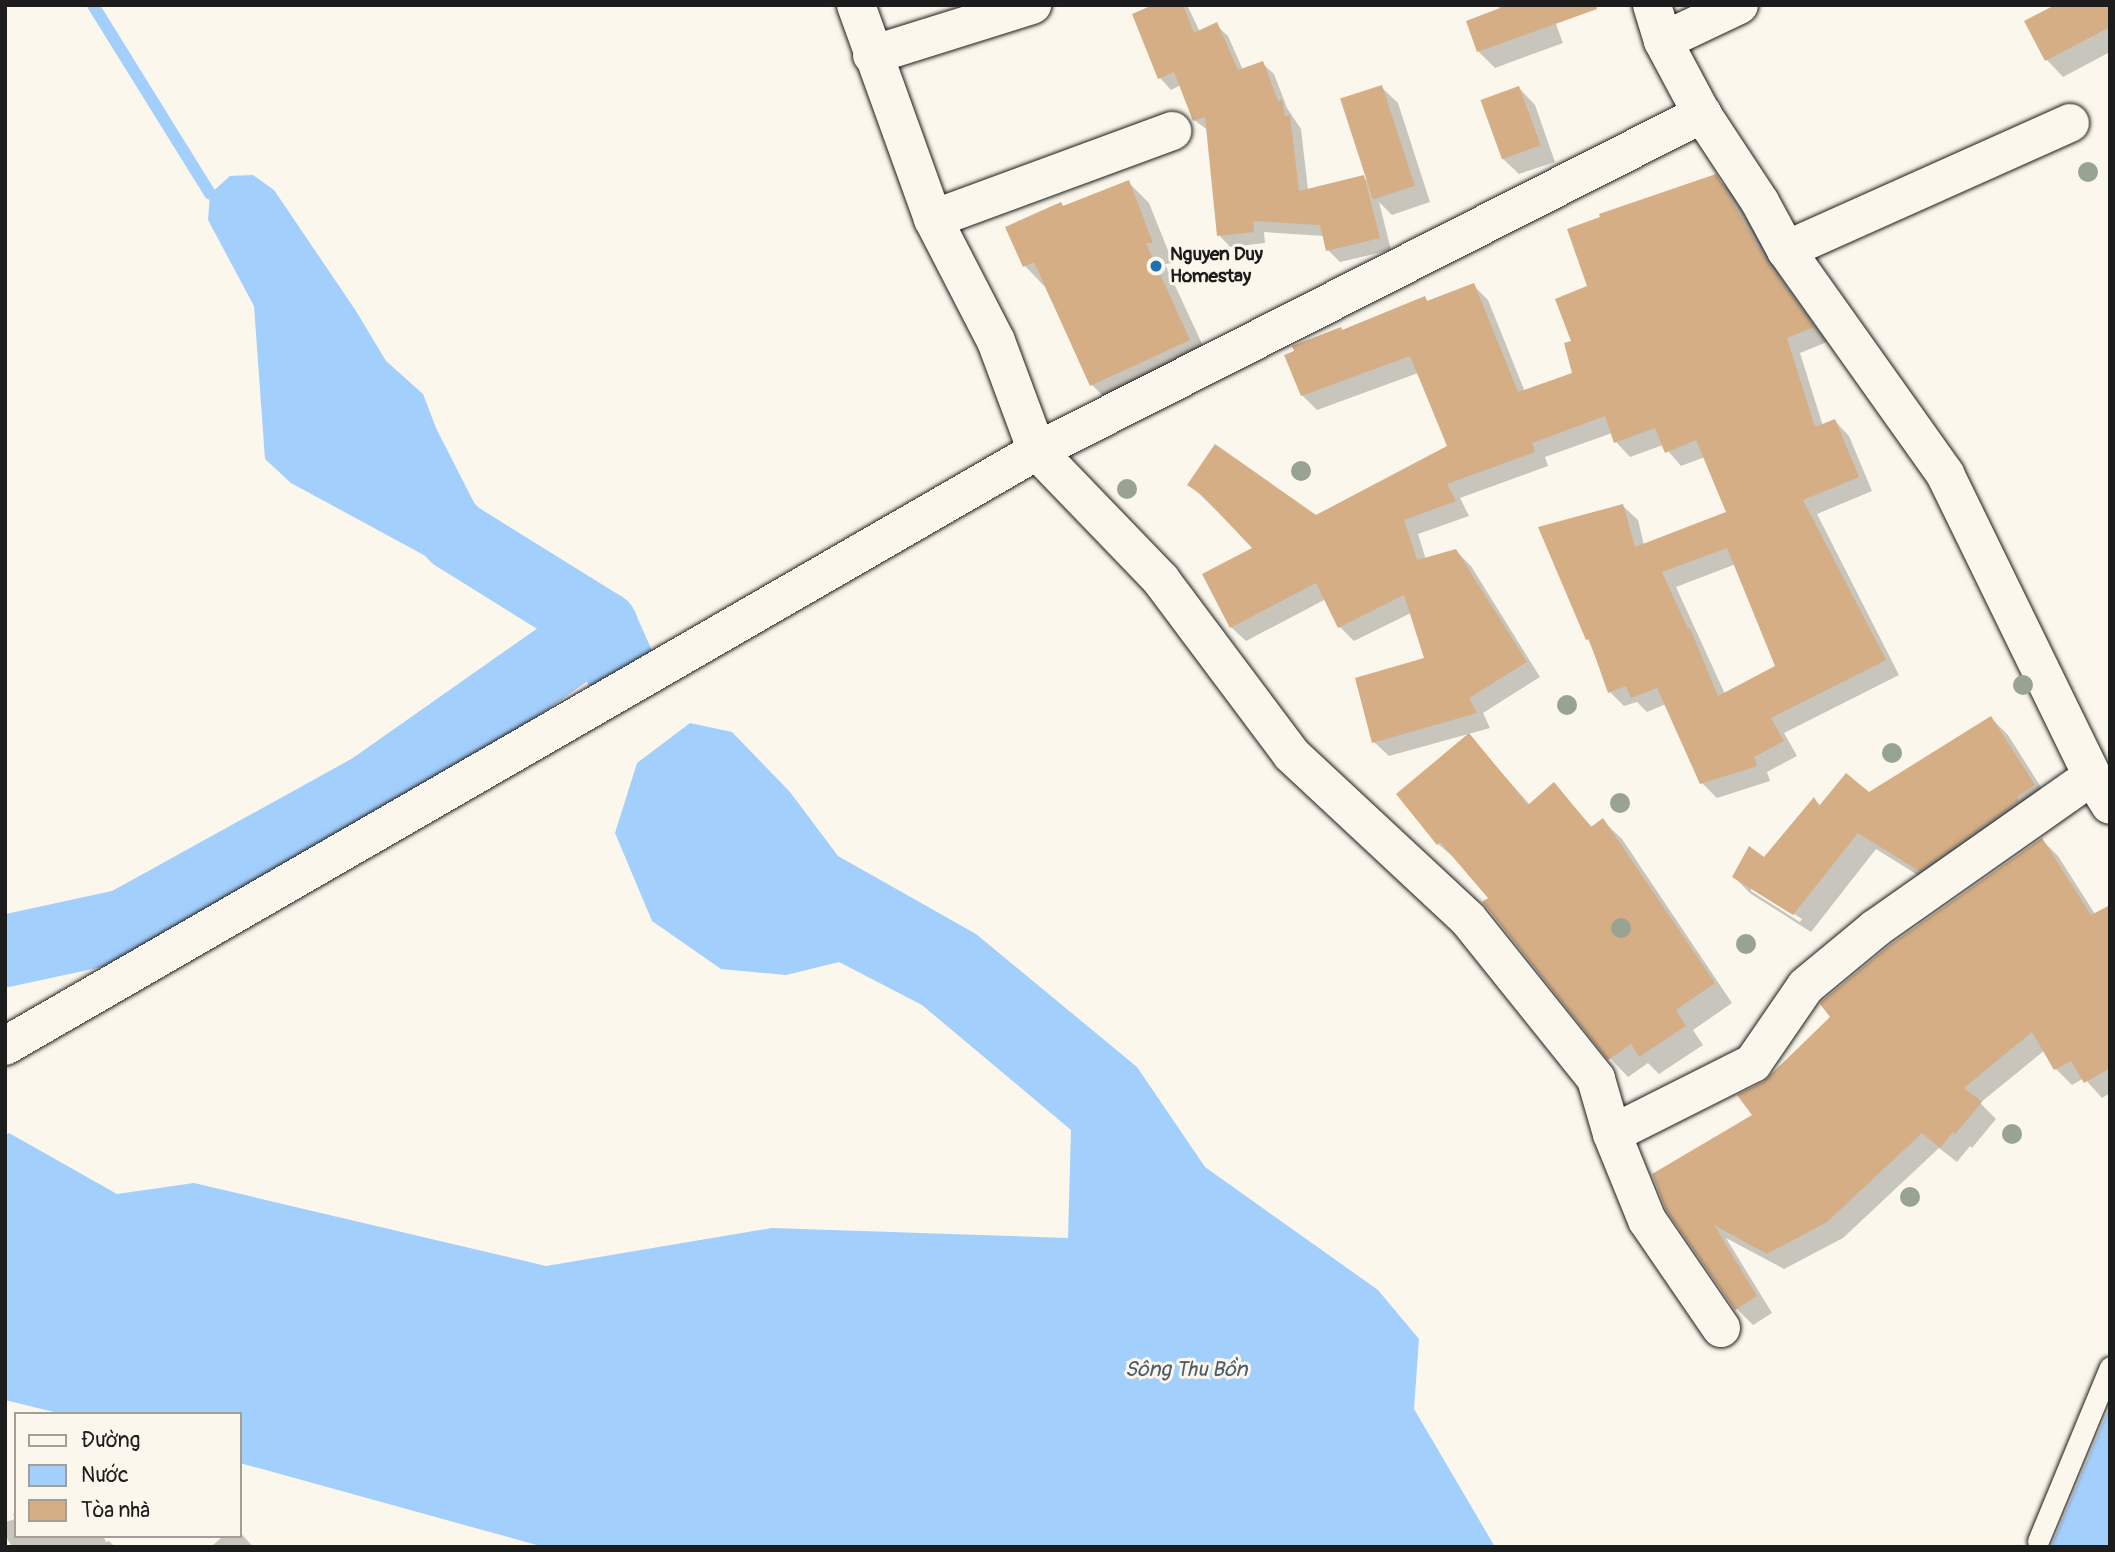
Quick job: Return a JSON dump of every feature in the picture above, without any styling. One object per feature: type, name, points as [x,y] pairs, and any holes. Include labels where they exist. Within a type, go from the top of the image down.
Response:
[{"type":"street","points":[[856,5],[933,219],[996,341],[1037,451],[1161,580],[1291,754],[1468,919],[1596,1079],[1612,1135],[1647,1220],[1721,1328]]},
{"type":"street","points":[[872,55],[1032,5]]},
{"type":"street","points":[[1612,1135],[1753,1063],[1806,986],[1876,928],[2101,790],[1945,474],[1786,250],[1760,202],[1702,114],[1663,41],[1652,5]]},
{"type":"street","points":[[1663,41],[1739,5]]},
{"type":"street","points":[[5,1046],[1037,451],[1702,114]]},
{"type":"street","points":[[1786,250],[2070,123]]},
{"type":"street","points":[[933,219],[1172,131]]},
{"type":"lane","points":[[2038,1541],[2110,1367]]},
{"type":"water","points":[[253,175],[274,190],[356,311],[386,361],[423,394],[436,428],[490,534],[517,549],[521,570],[518,574],[468,579],[291,483],[265,459],[254,306],[208,220],[210,194],[230,176]]},
{"type":"water","name":"Sông Thu Bồn","points":[[690,723],[732,732],[790,792],[838,856],[976,934],[1137,1067],[1205,1167],[1378,1290],[1419,1339],[1414,1409],[1495,1547],[544,1547],[242,1464],[242,1412],[54,1412],[5,1400],[5,1136],[9,1133],[117,1194],[194,1183],[546,1266],[772,1228],[1068,1238],[1071,1130],[922,1005],[839,962],[786,975],[721,969],[652,921],[615,833],[637,763]]},
{"type":"water","points":[[2110,1406],[2110,1547],[2051,1547]]},
{"type":"building","points":[[1153,5],[1183,5],[1194,33],[1217,22],[1238,70],[1263,61],[1278,101],[1282,100],[1285,116],[1290,115],[1299,191],[1364,175],[1380,238],[1326,251],[1320,225],[1253,221],[1254,232],[1217,236],[1205,117],[1193,121],[1174,72],[1158,79],[1132,14]]},
{"type":"building","points":[[1508,5],[1596,5],[1597,9],[1477,52],[1466,21]]},
{"type":"building","points":[[2055,5],[2110,5],[2110,27],[2045,61],[2024,21]]},
{"type":"building","points":[[1382,85],[1415,186],[1373,199],[1340,99]]},
{"type":"building","points":[[1519,86],[1541,145],[1502,159],[1480,100]]},
{"type":"building","points":[[1716,174],[1768,263],[1814,327],[1787,338],[1815,427],[1835,419],[1859,477],[1803,500],[1886,660],[1771,718],[1784,741],[1754,757],[1757,766],[1700,784],[1657,688],[1631,698],[1626,686],[1608,693],[1589,639],[1586,640],[1538,527],[1623,504],[1635,547],[1726,512],[1696,440],[1665,453],[1655,428],[1614,443],[1605,416],[1532,443],[1535,452],[1447,484],[1456,501],[1404,520],[1417,560],[1456,549],[1527,662],[1469,698],[1477,713],[1372,743],[1355,678],[1424,658],[1404,595],[1338,628],[1316,583],[1230,628],[1202,574],[1252,548],[1202,495],[1187,485],[1215,444],[1316,515],[1447,446],[1410,356],[1301,396],[1284,355],[1294,351],[1292,346],[1341,327],[1342,330],[1425,296],[1427,301],[1474,283],[1518,392],[1572,373],[1564,343],[1571,341],[1555,299],[1587,286],[1567,229],[1600,217],[1599,214]],"holes":[[[1727,548],[1775,666],[1718,696],[1690,628],[1688,629],[1662,572]]]},
{"type":"building","points":[[1129,180],[1153,243],[1146,243],[1190,340],[1090,386],[1034,262],[1023,267],[1005,227],[1061,202],[1063,206]]},
{"type":"building","points":[[1991,716],[2035,785],[2017,797],[2019,801],[1919,871],[1858,833],[1793,915],[1732,877],[1749,846],[1764,857],[1814,797],[1819,806],[1846,773],[1869,792]]},
{"type":"building","points":[[1469,733],[1528,805],[1554,782],[1591,827],[1603,818],[1715,983],[1676,1010],[1686,1026],[1639,1057],[1631,1044],[1608,1060],[1482,902],[1488,898],[1440,842],[1437,845],[1396,794]]},
{"type":"building","points":[[2042,838],[2091,915],[2110,905],[2110,1068],[2084,1083],[2071,1061],[2054,1070],[2032,1032],[1964,1088],[1982,1102],[1940,1148],[1922,1133],[1827,1222],[1767,1254],[1714,1225],[1757,1296],[1735,1310],[1666,1210],[1652,1174],[1752,1115],[1737,1095],[1763,1082],[1830,1017],[1820,1004],[1822,1001],[1890,945]]},
{"type":"waterway","points":[[93,5],[210,194]]},
{"type":"waterway","points":[[438,517],[456,536],[602,627],[620,667]]},
{"type":"waterway","points":[[5,951],[125,925],[370,790],[602,627]]},
{"type":"place","name":"Nguyen Duy Homestay","points":[[1156,266]]}]
